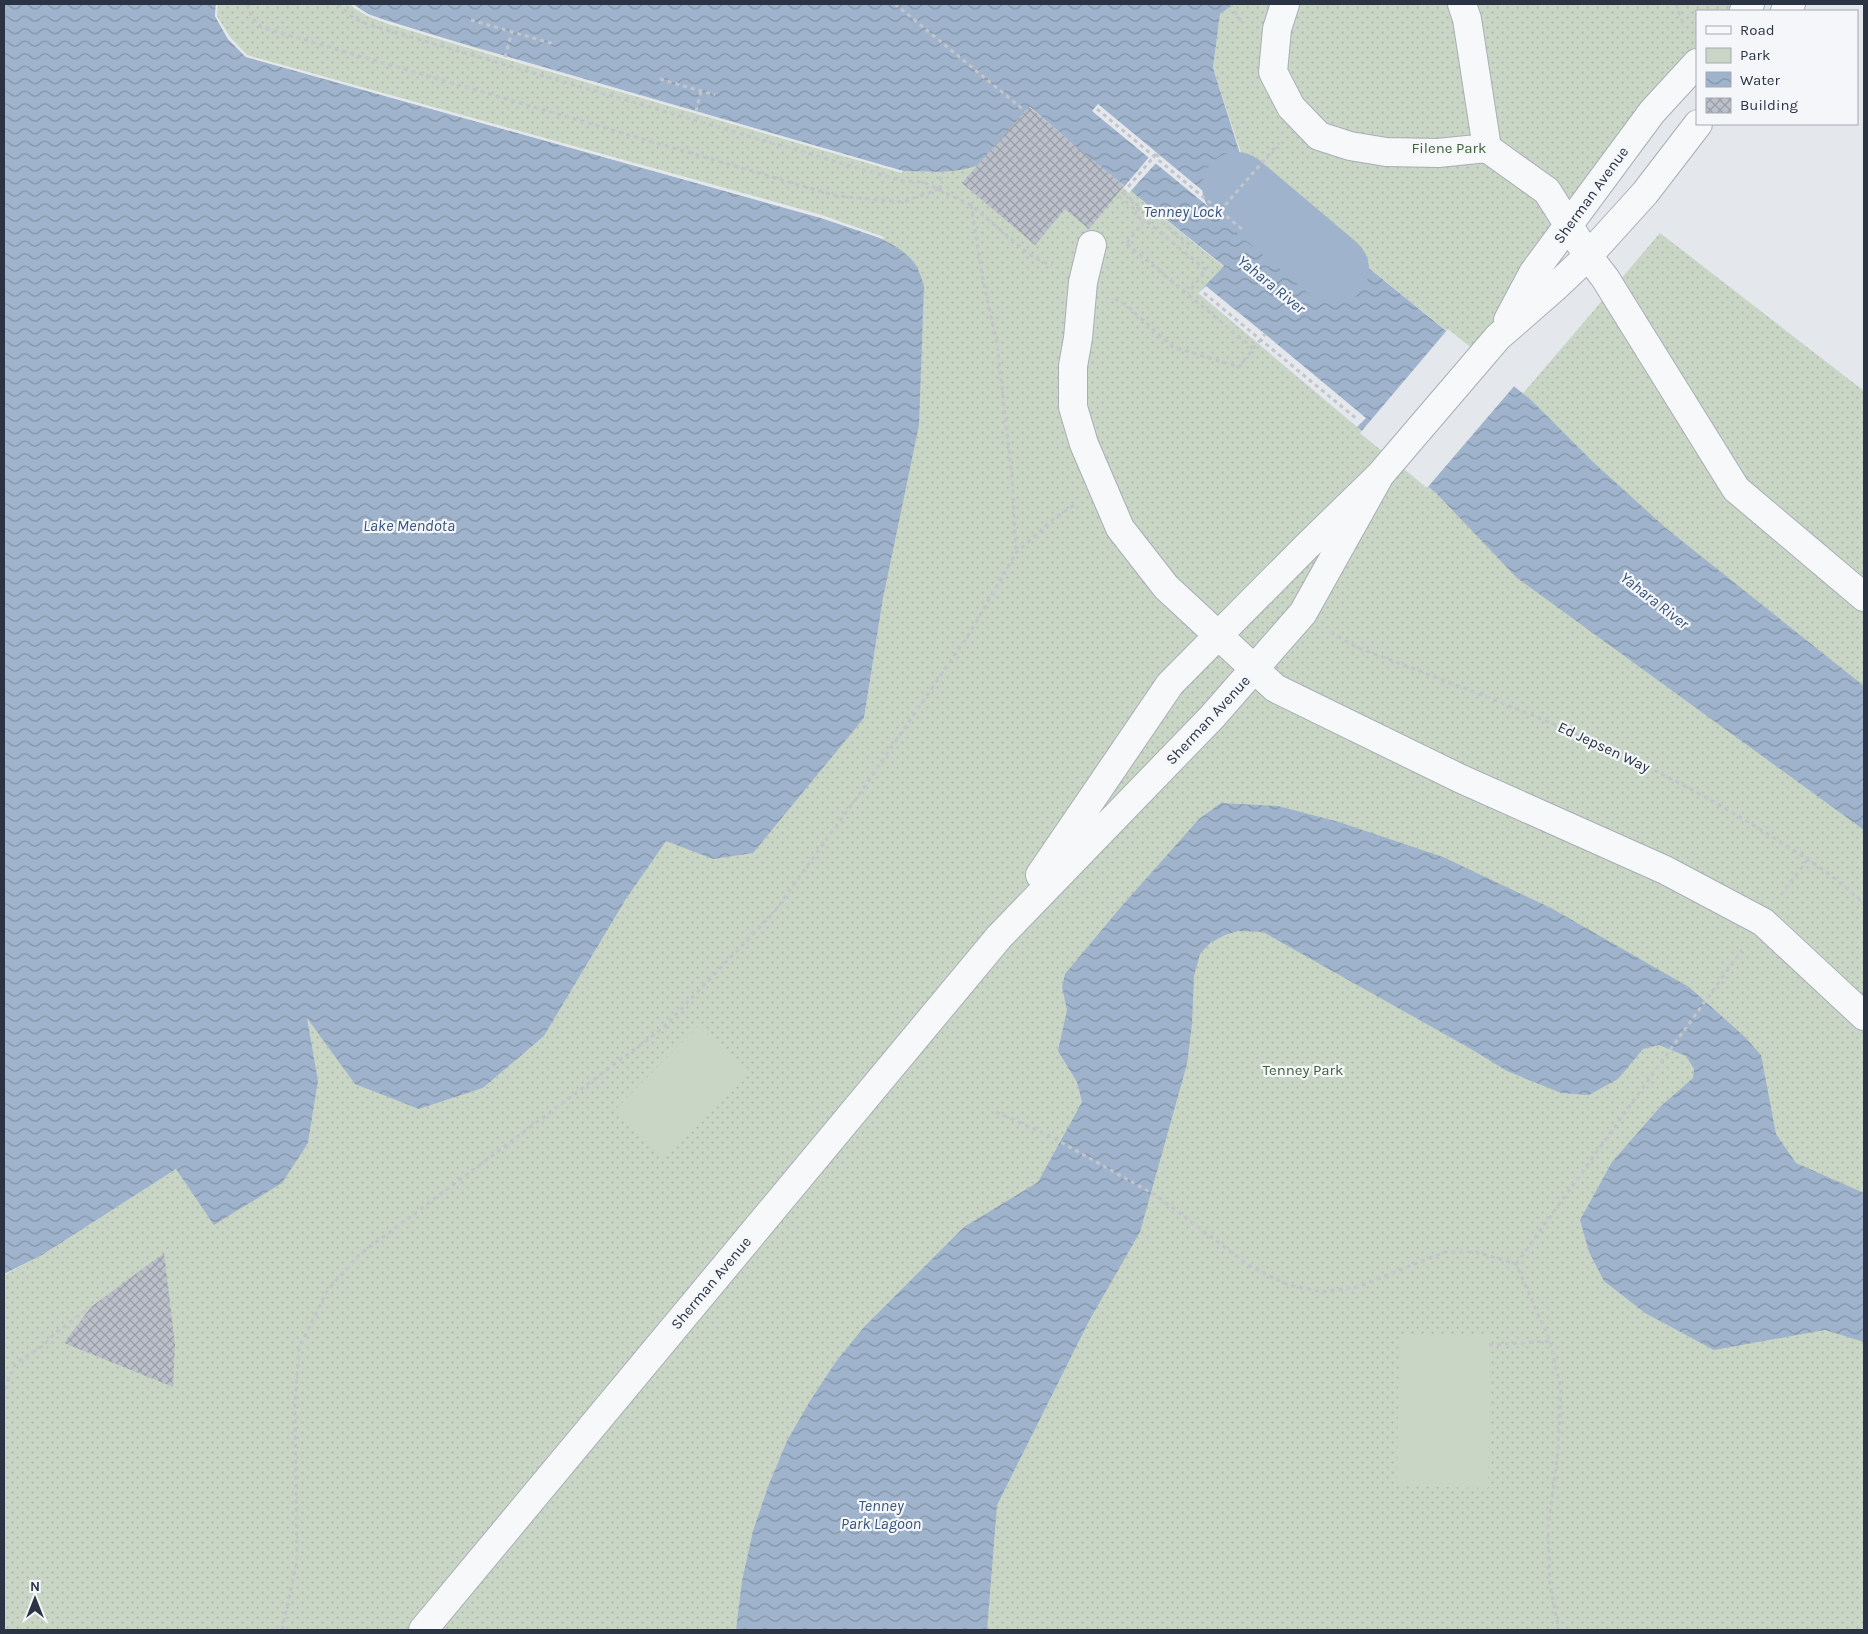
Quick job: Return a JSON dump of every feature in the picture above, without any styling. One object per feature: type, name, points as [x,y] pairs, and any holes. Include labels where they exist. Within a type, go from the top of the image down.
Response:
[{"type":"street","points":[[1285,4],[1277,29],[1273,72],[1291,107],[1319,136],[1350,146],[1386,152],[1438,153],[1488,148],[1547,191],[1588,256],[1605,278],[1736,489],[1864,597]]},
{"type":"street","points":[[1462,4],[1467,20],[1488,148]]},
{"type":"street","name":"Sherman Avenue","points":[[1498,337],[1533,273],[1652,112],[1696,64]]},
{"type":"street","name":"Sherman Avenue","points":[[999,937],[1170,684],[1219,637],[1305,548],[1380,476],[1498,337],[1588,256],[1645,193],[1697,125]]},
{"type":"street","points":[[1092,244],[1083,282],[1078,338],[1073,366],[1073,406],[1084,444],[1120,528],[1166,587],[1275,688],[1459,778],[1665,870],[1762,922],[1864,1016]]},
{"type":"street","name":"Sherman Avenue","points":[[423,1630],[999,937],[1212,718],[1303,613],[1380,476]]},
{"type":"path","points":[[248,4],[251,16],[261,27],[837,196],[902,202],[940,189]]},
{"type":"path","points":[[338,4],[353,18],[370,25],[902,181],[922,182],[971,205],[1030,255]]},
{"type":"path","points":[[895,4],[1026,110]]},
{"type":"path","points":[[1676,4],[1684,27]]},
{"type":"path","points":[[471,20],[554,44]]},
{"type":"path","points":[[505,56],[512,32]]},
{"type":"path","points":[[660,79],[715,95]]},
{"type":"path","points":[[696,111],[701,91]]},
{"type":"path","points":[[1098,109],[1243,230]]},
{"type":"path","points":[[1172,170],[1156,154],[1123,192],[1140,208],[1142,206],[1191,246]]},
{"type":"path","points":[[1220,211],[1256,168]]},
{"type":"path","points":[[940,189],[941,172]]},
{"type":"path","points":[[1119,196],[1137,211]]},
{"type":"path","points":[[971,205],[983,280],[997,344],[1012,477],[1016,553]]},
{"type":"path","points":[[1140,208],[1135,214],[1206,270],[1188,293]]},
{"type":"path","points":[[1126,244],[1144,222]]},
{"type":"path","points":[[1092,244],[1105,226],[1254,349]]},
{"type":"path","points":[[1204,293],[1358,420]]},
{"type":"path","points":[[1125,304],[1173,347],[1239,368],[1265,334]]},
{"type":"path","points":[[282,1630],[297,1560],[295,1404],[299,1348],[327,1290],[359,1255],[663,1028],[774,912],[858,796],[971,631],[1016,553],[1052,520],[1080,502],[1104,490]]},
{"type":"path","name":"Ed Jepsen Way","points":[[1324,628],[1356,647],[1575,732],[1646,766],[1724,807],[1808,859],[1864,904]]},
{"type":"path","points":[[1780,897],[1808,859]]},
{"type":"path","points":[[1516,1264],[1743,948]]},
{"type":"path","points":[[996,1112],[1050,1136],[1157,1196],[1248,1264],[1288,1285],[1323,1292],[1358,1287],[1444,1252],[1476,1252],[1516,1264],[1550,1341],[1561,1389],[1558,1451],[1548,1527],[1550,1586],[1559,1630]]},
{"type":"path","points":[[4,1389],[16,1363],[43,1346],[55,1334],[91,1307]]},
{"type":"path","points":[[1489,1344],[1550,1341]]},
{"type":"green space","name":"Tenney Park","points":[[216,4],[353,4],[505,57],[903,171],[941,172],[1029,107],[1224,267],[1198,293],[1437,494],[1660,233],[1864,391],[1864,1630],[4,1630],[4,1275],[42,1255],[176,1169],[308,1143],[318,1081],[306,1017],[419,1109],[483,1088],[544,1036],[626,899],[666,840],[713,859],[864,718],[883,598],[246,57],[228,39],[215,16]]},
{"type":"green space","name":"Filene Park","points":[[1234,4],[1750,4],[1745,10],[1696,10],[1696,64],[1485,362],[1246,168],[1213,68],[1220,14]]},
{"type":"green space","points":[[698,1026],[748,1075],[665,1158],[616,1109]]},
{"type":"green space","points":[[1399,1335],[1490,1336],[1488,1488],[1397,1486]]},
{"type":"water","name":"Lake Mendota","points":[[4,4],[216,4],[215,16],[228,39],[246,57],[856,229],[880,238],[902,251],[915,264],[924,286],[919,425],[883,598],[864,718],[753,853],[713,859],[666,841],[626,899],[544,1036],[483,1088],[419,1109],[355,1084],[307,1018],[318,1081],[308,1143],[282,1183],[214,1225],[176,1169],[42,1255],[4,1274]]},
{"type":"water","name":"Tenney Lock","points":[[353,4],[1234,4],[1220,14],[1213,68],[1242,160],[1246,168],[1251,172],[1221,206],[1098,104],[1092,111],[1244,236],[1248,229],[1227,211],[1239,197],[1256,210],[1260,205],[1245,191],[1257,177],[1531,400],[1593,462],[1667,529],[1864,686],[1864,830],[1517,578],[1437,494],[1198,293],[1224,266],[1081,151],[1030,107],[977,166],[941,172],[903,171],[398,25],[372,16]]},
{"type":"water","name":"Tenney Park Lagoon","points":[[1221,803],[1278,806],[1339,822],[1443,857],[1551,908],[1689,987],[1744,1036],[1761,1055],[1776,1134],[1796,1163],[1864,1193],[1864,1342],[1825,1330],[1714,1350],[1645,1313],[1604,1281],[1589,1252],[1580,1220],[1612,1162],[1661,1106],[1693,1078],[1694,1069],[1686,1056],[1659,1045],[1643,1049],[1618,1079],[1589,1095],[1561,1093],[1507,1071],[1263,932],[1238,931],[1210,943],[1200,954],[1194,976],[1192,1024],[1187,1064],[1140,1232],[1089,1321],[997,1505],[987,1630],[736,1630],[742,1581],[753,1531],[769,1484],[787,1441],[810,1401],[835,1363],[864,1327],[964,1227],[1038,1182],[1082,1102],[1077,1082],[1058,1051],[1067,1010],[1062,987],[1065,974],[1120,908],[1199,819]]},
{"type":"pier","points":[[216,4],[218,4],[217,16],[230,37],[247,55],[822,215],[884,237],[883,239],[821,218],[246,57],[228,39],[215,16]]},
{"type":"pier","points":[[351,4],[368,14],[385,20],[505,57],[903,171],[902,173],[385,23],[367,16]]},
{"type":"pier","points":[[1150,156],[1157,162],[1129,193],[1123,188]]},
{"type":"pier","points":[[1250,168],[1253,173],[1223,208],[1219,205]]},
{"type":"pier","points":[[1206,286],[1366,418],[1357,427],[1198,293]]},
{"type":"pier","points":[[1448,329],[1516,384],[1427,488],[1360,433]]},
{"type":"building","points":[[1029,107],[1124,186],[1089,229],[1065,209],[1035,245],[962,183]]},
{"type":"building","points":[[164,1253],[175,1345],[173,1387],[64,1343],[91,1307]]},
{"type":"waterway","name":"Yahara River","points":[[1237,187],[1334,269]]}]
